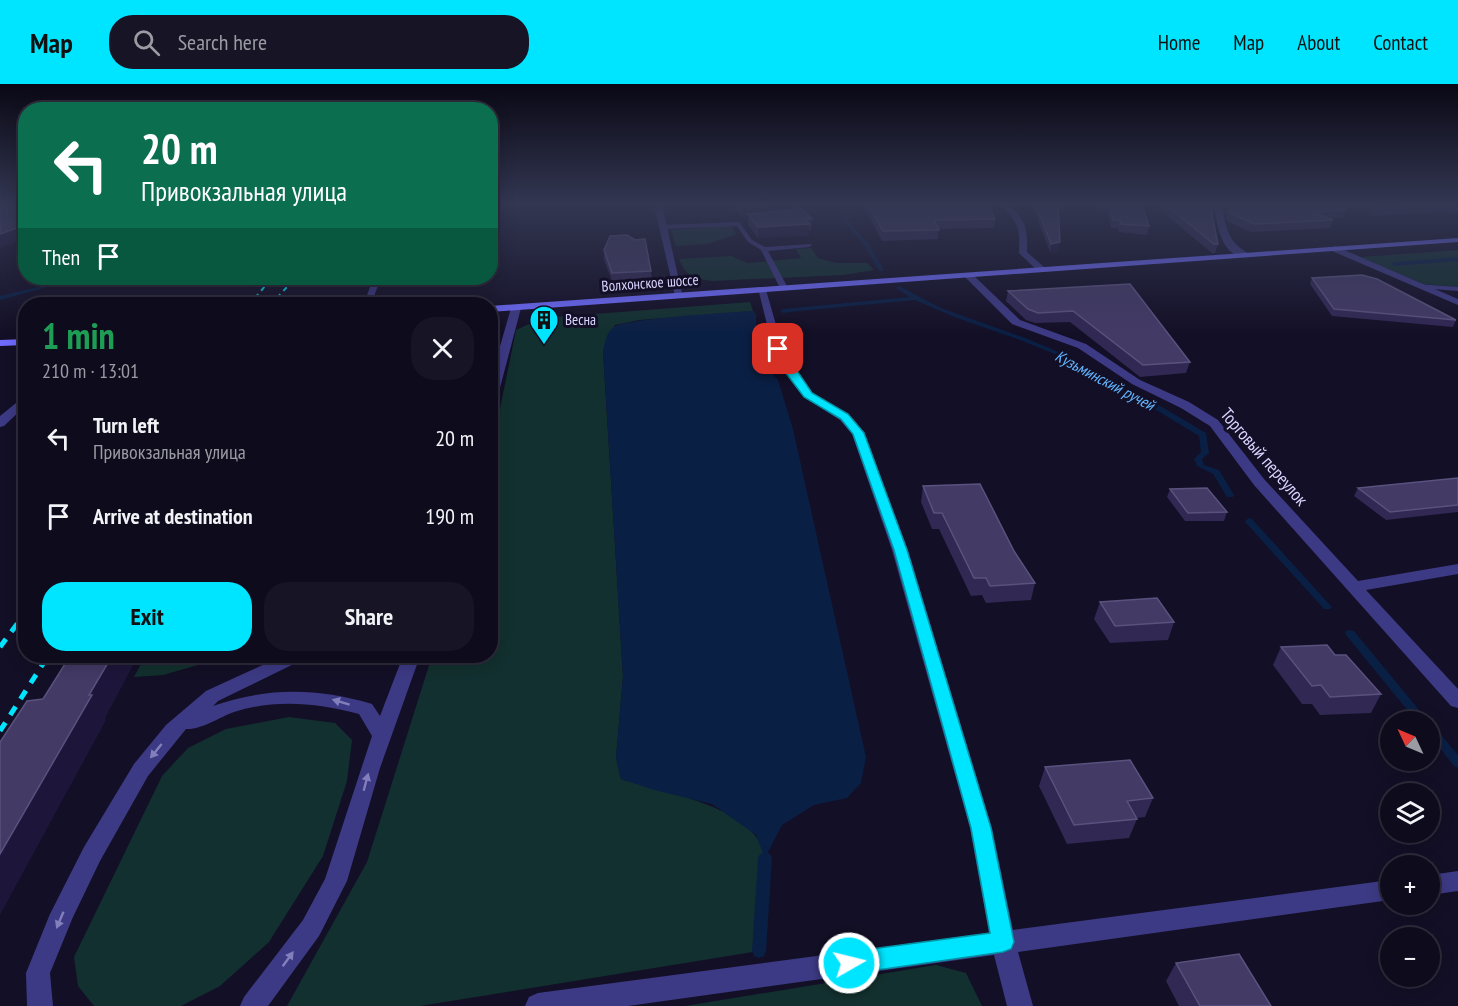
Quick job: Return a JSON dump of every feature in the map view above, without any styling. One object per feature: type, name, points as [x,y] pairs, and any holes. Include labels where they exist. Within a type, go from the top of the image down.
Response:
[{"type":"main road","name":"Волхонское шоссе","points":[[498,309],[1348,248]]},
{"type":"main road","points":[[0,343],[18,342]]},
{"type":"street","points":[[668,248],[680,296]]},
{"type":"street","points":[[1023,248],[1023,253],[1041,269]]},
{"type":"street","points":[[1234,248],[1245,255]]},
{"type":"street","points":[[1335,249],[1458,302]]},
{"type":"street","name":"Торговый переулок","points":[[968,275],[1016,322],[1082,346],[1136,382],[1185,405],[1214,423],[1258,482],[1458,701]]},
{"type":"street","points":[[761,290],[778,349],[791,373],[808,395],[844,417],[858,433],[900,550],[981,828],[1003,942],[1020,1006]]},
{"type":"street","points":[[498,374],[516,308]]},
{"type":"street","points":[[0,423],[18,406]]},
{"type":"street","points":[[1353,586],[1458,569]]},
{"type":"street","points":[[40,1006],[38,973],[62,914],[92,854],[141,770],[173,730],[212,696],[281,663]]},
{"type":"street","points":[[253,1006],[311,928],[336,881],[370,768],[409,663]]},
{"type":"street","points":[[173,730],[226,706],[273,696],[329,698],[365,709],[383,737]]},
{"type":"street","points":[[1440,884],[1458,881]]},
{"type":"street","points":[[538,1006],[1380,891]]},
{"type":"lane","points":[[775,248],[764,249],[784,288]]},
{"type":"lane","points":[[1421,286],[1458,289]]},
{"type":"green space","points":[[811,248],[818,258],[837,263],[867,263],[874,270],[843,275],[712,281],[691,276],[679,259],[731,256],[748,263],[801,258],[796,249]]},
{"type":"green space","points":[[1458,250],[1458,287],[1424,284],[1360,257]]},
{"type":"green space","points":[[750,302],[753,311],[639,320],[615,325],[603,351],[623,676],[616,758],[621,779],[707,804],[747,827],[759,842],[765,860],[765,894],[759,951],[420,1006],[287,1006],[367,862],[430,663],[498,663],[498,419],[516,330],[542,318]]},
{"type":"green space","points":[[141,663],[205,663],[163,675],[134,677]]},
{"type":"green space","points":[[289,717],[335,723],[352,740],[347,781],[323,856],[269,942],[220,986],[181,1006],[94,1006],[78,986],[74,957],[162,776],[188,748],[226,729]]},
{"type":"green space","points":[[936,965],[966,973],[982,1006],[685,1006]]},
{"type":"water","points":[[753,311],[756,314],[756,354],[778,380],[793,429],[866,757],[861,783],[847,798],[814,805],[782,825],[765,858],[756,835],[712,804],[654,790],[621,779],[616,758],[623,676],[603,351],[609,332],[622,324],[679,316]]},
{"type":"building","points":[[605,248],[647,248],[651,271],[612,273]]},
{"type":"building","points":[[1362,275],[1377,279],[1456,320],[1334,309],[1312,278]]},
{"type":"building","points":[[1130,284],[1190,362],[1143,365],[1073,311],[1038,313],[1028,309],[1008,291]]},
{"type":"building","points":[[1458,478],[1458,505],[1390,512],[1358,488]]},
{"type":"building","points":[[980,484],[1014,551],[1035,583],[990,586],[986,578],[974,578],[942,513],[934,513],[923,486]]},
{"type":"building","points":[[1207,488],[1227,512],[1188,513],[1170,489]]},
{"type":"building","points":[[1157,598],[1174,622],[1115,626],[1100,602]]},
{"type":"building","points":[[1327,645],[1335,655],[1346,655],[1381,694],[1330,697],[1321,685],[1312,686],[1281,647]]},
{"type":"building","points":[[66,663],[108,663],[89,695],[92,695],[0,854],[0,742],[27,701],[43,699]]},
{"type":"building","points":[[1130,760],[1153,798],[1127,801],[1137,819],[1074,825],[1045,767]]},
{"type":"building","points":[[1239,954],[1271,1006],[1200,1006],[1176,963]]},
{"type":"waterway","name":"Кузьминский ручей","points":[[868,248],[881,270]]},
{"type":"waterway","points":[[1394,264],[1458,259]]},
{"type":"waterway","points":[[0,298],[51,285]]},
{"type":"waterway","name":"Кузьминский ручей","points":[[899,288],[939,309],[1064,356],[1117,384],[1203,435],[1205,453],[1198,459],[1201,466],[1216,472],[1230,495]]},
{"type":"waterway","points":[[783,311],[915,298]]},
{"type":"waterway","name":"Кузьминский ручей","points":[[1249,521],[1327,607]]},
{"type":"waterway","name":"Кузьминский ручей","points":[[1350,633],[1415,711]]},
{"type":"waterway","name":"Кузьминский ручей","points":[[1440,741],[1458,763]]},
{"type":"waterway","points":[[759,951],[765,858]]},
{"type":"railway","points":[[256,297],[266,285]]},
{"type":"railway","points":[[278,297],[289,285]]},
{"type":"railway","points":[[0,647],[18,623]]},
{"type":"railway","points":[[0,731],[44,663]]},
{"type":"place","name":"Весна","points":[[544,346]]},
{"type":"route","points":[[778,349],[791,373],[808,395],[844,417],[858,433],[900,550],[981,828],[1003,942],[849,963]]}]
